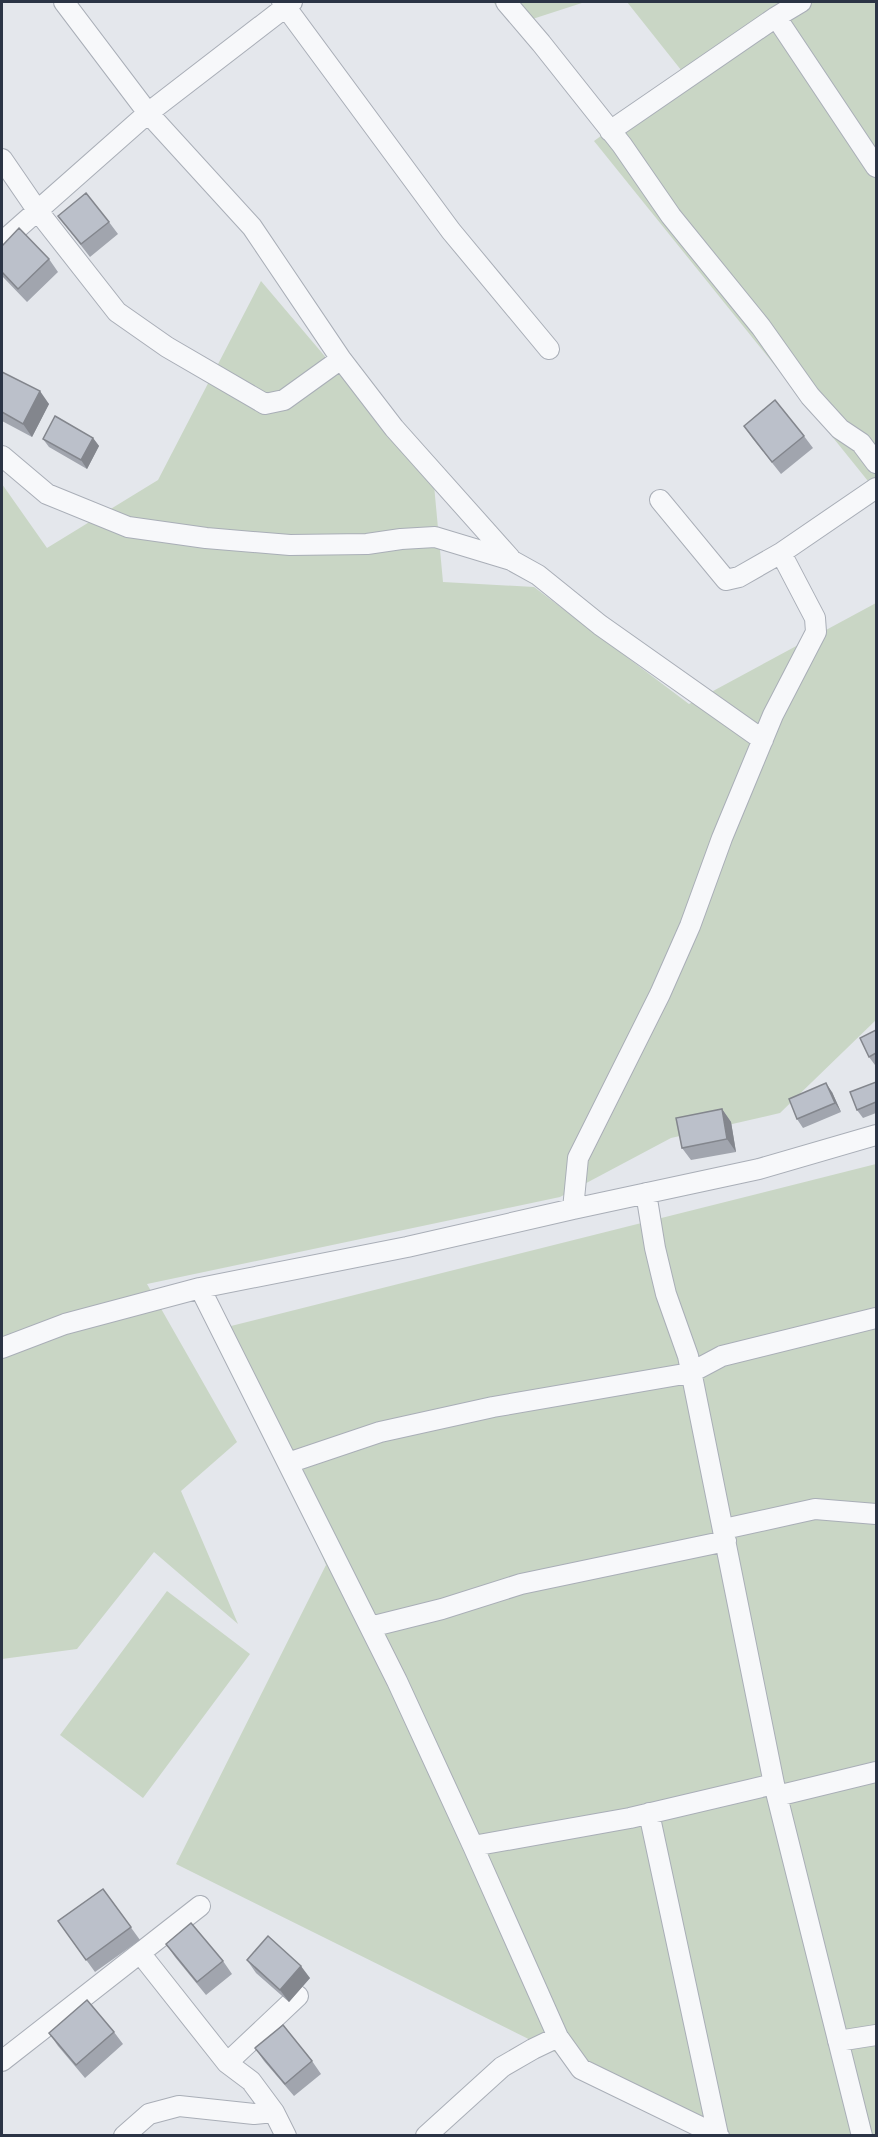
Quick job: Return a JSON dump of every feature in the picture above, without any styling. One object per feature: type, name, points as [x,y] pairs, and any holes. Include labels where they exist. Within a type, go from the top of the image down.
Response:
[{"type":"street","points":[[64,2],[148,113],[252,227],[341,359],[394,428],[511,560]]},
{"type":"street","points":[[506,2],[622,145],[671,216],[761,327],[810,396],[840,429],[869,438],[876,463]]},
{"type":"street","points":[[610,131],[801,2]]},
{"type":"street","points":[[2,242],[148,113],[286,3],[451,231],[549,350]]},
{"type":"street","points":[[776,17],[876,166]]},
{"type":"street","points":[[2,159],[38,210],[117,312],[167,347],[265,404],[284,400],[341,359]]},
{"type":"street","points":[[2,456],[47,494],[128,527],[206,538],[290,545],[367,544],[435,537],[511,560],[538,575],[600,626],[762,740]]},
{"type":"street","points":[[660,500],[726,580],[740,577],[781,553],[876,488]]},
{"type":"street","points":[[573,1209],[578,1158],[660,994],[686,936],[722,838],[762,740],[816,632],[815,618],[781,553]]},
{"type":"street","points":[[2,1348],[65,1324],[200,1288],[407,1247],[759,1169],[876,1135]]},
{"type":"street","points":[[646,1193],[655,1248],[666,1294],[688,1356],[776,1790],[862,2136]]},
{"type":"street","points":[[200,1288],[370,1627],[473,1846],[558,2037],[581,2069],[719,2135]]},
{"type":"street","points":[[288,1463],[380,1432],[493,1407],[690,1373],[722,1356],[876,1318]]},
{"type":"street","points":[[370,1627],[442,1609],[521,1584],[725,1535],[815,1509],[876,1514]]},
{"type":"street","points":[[473,1846],[876,1772]]},
{"type":"street","points":[[649,1813],[719,2135]]},
{"type":"street","points":[[2,2061],[200,1906]]},
{"type":"street","points":[[140,1953],[227,2062],[251,2081],[274,2112],[286,2136]]},
{"type":"street","points":[[227,2062],[298,1996]]},
{"type":"street","points":[[838,2041],[876,2035]]},
{"type":"street","points":[[426,2136],[502,2067],[558,2037]]},
{"type":"street","points":[[124,2136],[149,2114],[178,2106],[254,2115],[274,2112]]},
{"type":"green space","points":[[493,2],[585,2],[514,25]]},
{"type":"green space","points":[[627,2],[876,2],[876,491],[594,141],[685,75]]},
{"type":"green space","points":[[261,281],[434,485],[443,582],[534,587],[689,704],[876,603],[876,1020],[780,1113],[671,1138],[560,1197],[147,1284],[237,1442],[181,1491],[238,1624],[154,1552],[77,1649],[2,1659],[2,484],[47,548],[158,480]]},
{"type":"green space","points":[[876,1164],[876,2135],[727,2135],[176,1864],[326,1565],[227,1327]]},
{"type":"green space","points":[[167,1591],[250,1654],[143,1798],[60,1735]]},
{"type":"building","points":[[86,193],[109,222],[81,244],[58,216]]},
{"type":"building","points":[[19,228],[49,259],[18,289],[2,272],[2,246]]},
{"type":"building","points":[[2,372],[40,391],[23,424],[2,412]]},
{"type":"building","points":[[775,400],[804,436],[772,462],[744,426]]},
{"type":"building","points":[[55,416],[93,438],[81,460],[43,439]]},
{"type":"building","points":[[876,1030],[876,1053],[869,1057],[860,1038]]},
{"type":"building","points":[[876,1082],[876,1102],[857,1110],[850,1092]]},
{"type":"building","points":[[826,1083],[835,1103],[797,1119],[789,1099]]},
{"type":"building","points":[[722,1109],[727,1139],[682,1148],[676,1118]]},
{"type":"building","points":[[103,1889],[131,1927],[86,1960],[58,1921]]},
{"type":"building","points":[[191,1923],[223,1961],[197,1982],[166,1944]]},
{"type":"building","points":[[268,1936],[301,1966],[280,1990],[247,1960]]},
{"type":"building","points":[[87,2000],[114,2032],[76,2065],[49,2033]]},
{"type":"building","points":[[283,2025],[312,2061],[285,2084],[255,2048]]}]
